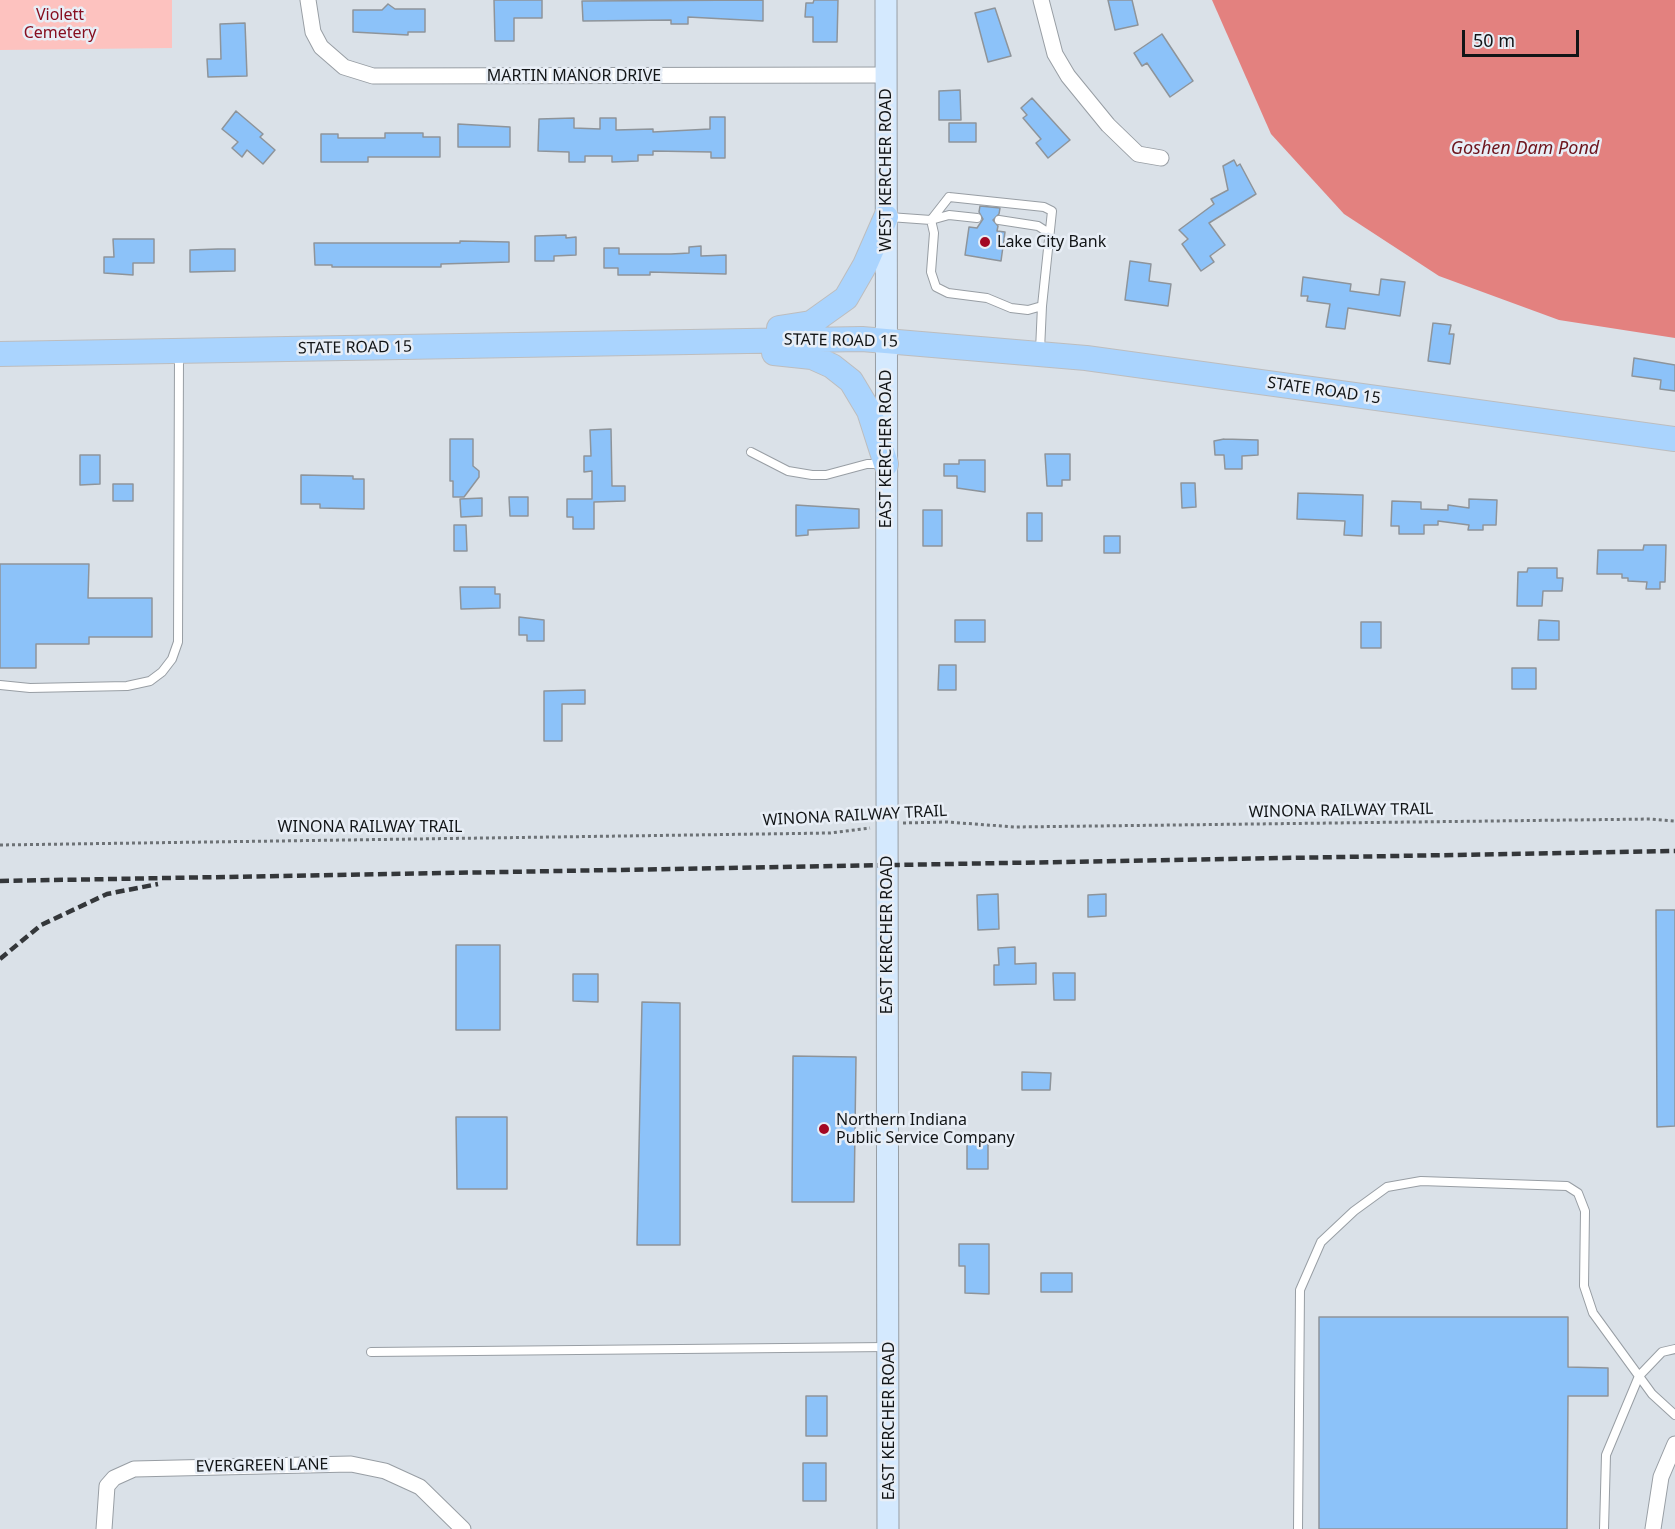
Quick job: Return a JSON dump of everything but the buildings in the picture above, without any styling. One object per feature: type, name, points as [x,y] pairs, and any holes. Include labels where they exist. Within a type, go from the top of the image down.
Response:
[{"type":"main road","name":"WEST KERCHER ROAD","points":[[886,0],[886,340]]},
{"type":"main road","points":[[685,342],[811,323],[832,311],[846,298],[856,283],[886,217]]},
{"type":"main road","name":"STATE ROAD 15","points":[[0,354],[886,340],[1174,369],[1675,440]]},
{"type":"main road","name":"EAST KERCHER ROAD","points":[[886,340],[888,1529]]},
{"type":"main road","points":[[685,342],[812,357],[832,366],[851,381],[861,395],[869,411],[886,464]]},
{"type":"street","name":"MARTIN MANOR DRIVE","points":[[308,0],[314,32],[321,47],[344,67],[374,76],[886,75]]},
{"type":"street","points":[[1041,0],[1055,54],[1068,76],[1108,125],[1138,154],[1161,158]]},
{"type":"street","points":[[1653,1529],[1661,1477],[1675,1444]]},
{"type":"street","name":"EVERGREEN LANE","points":[[104,1529],[107,1486],[114,1478],[134,1469],[351,1464],[385,1471],[420,1487],[463,1529]]},
{"type":"lane","points":[[1040,354],[1042,306],[1052,211],[1044,207],[960,197],[949,197],[943,202],[931,220],[934,232],[931,272],[936,287],[948,293],[987,298],[1011,308],[1028,310],[1042,306]]},
{"type":"lane","points":[[886,217],[931,220],[949,215],[977,218]]},
{"type":"lane","points":[[999,220],[1038,226],[1049,232]]},
{"type":"lane","points":[[0,685],[30,688],[127,686],[150,681],[162,672],[172,658],[177,642],[179,351]]},
{"type":"lane","points":[[751,452],[788,471],[812,475],[826,475],[867,464],[886,464]]},
{"type":"lane","points":[[1298,1529],[1300,1290],[1321,1242],[1354,1211],[1387,1187],[1421,1181],[1567,1186],[1578,1193],[1585,1211],[1584,1286],[1593,1313],[1652,1394],[1675,1415]]},
{"type":"lane","points":[[371,1352],[889,1347]]},
{"type":"lane","points":[[1604,1529],[1606,1455],[1639,1376],[1662,1352],[1675,1349]]},
{"type":"path","name":"WINONA RAILWAY TRAIL","points":[[0,845],[830,833],[929,822],[1015,827],[1651,819],[1675,821]]},
{"type":"green space","name":"Violett Cemetery","points":[[0,0],[172,0],[172,48],[0,50]]},
{"type":"water","name":"Goshen Dam Pond","points":[[1212,0],[1675,0],[1675,338],[1559,320],[1439,276],[1344,214],[1271,134]]},
{"type":"railway","points":[[0,881],[1675,851]]},
{"type":"railway","points":[[0,959],[41,925],[107,894],[158,884]]},
{"type":"place","name":"Lake City Bank","points":[[985,242]]},
{"type":"place","name":"Northern Indiana Public Service Company","points":[[824,1129]]}]
